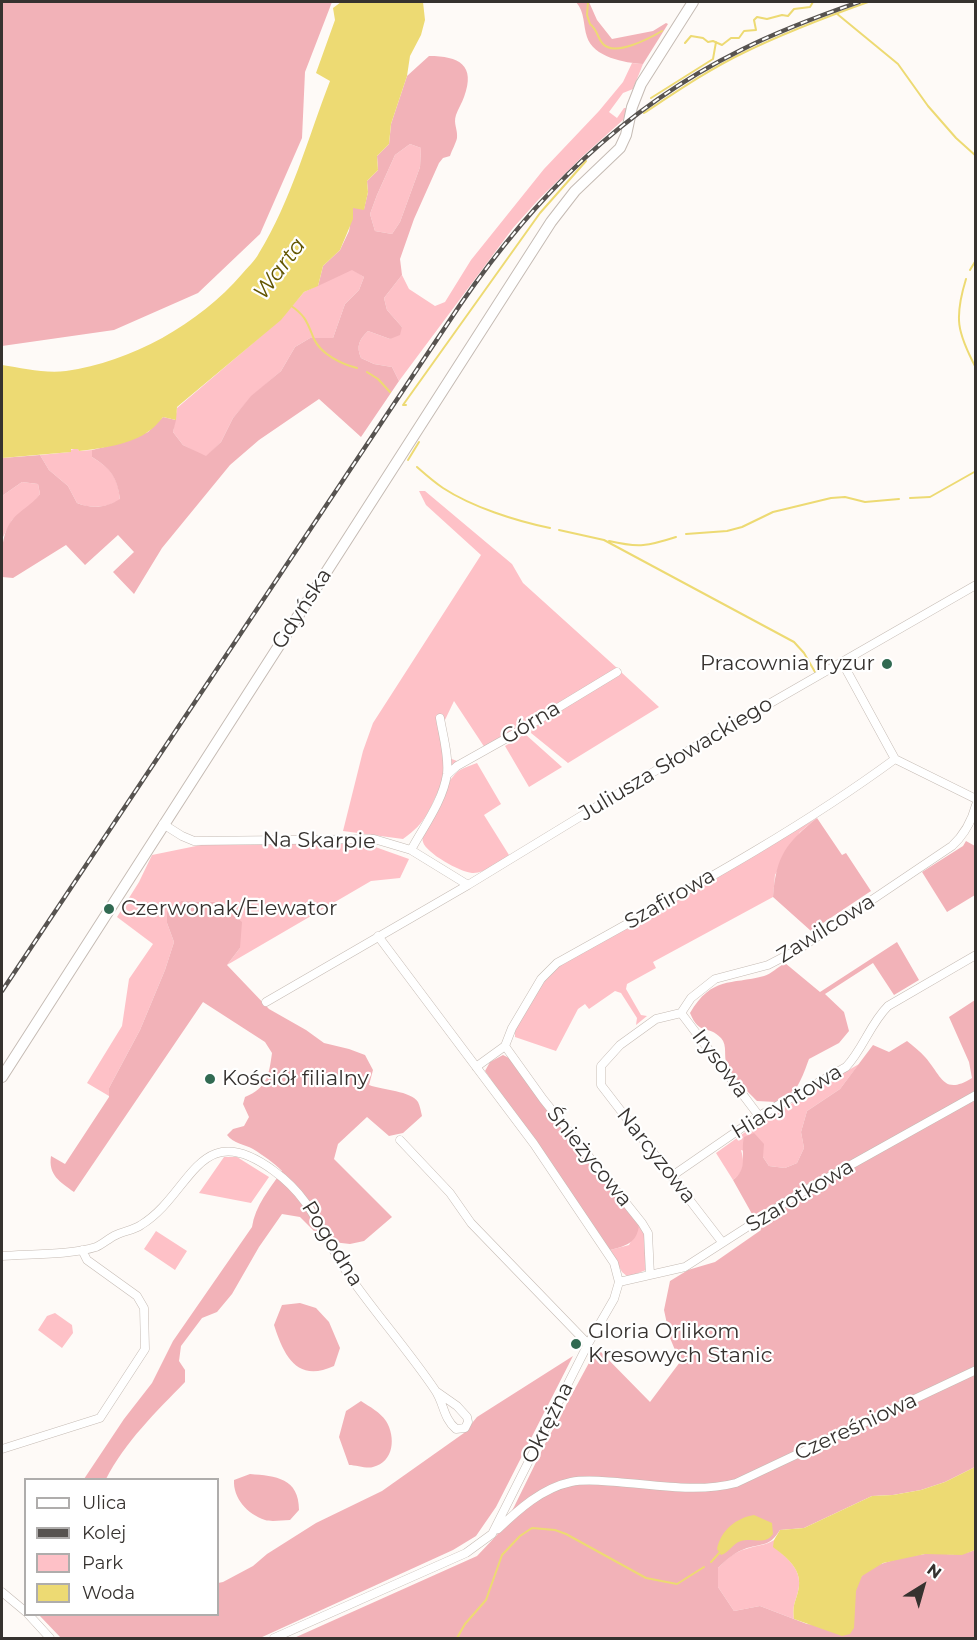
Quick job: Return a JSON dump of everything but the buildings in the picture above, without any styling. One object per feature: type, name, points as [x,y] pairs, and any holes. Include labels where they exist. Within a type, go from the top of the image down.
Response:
[{"type":"main road","name":"Gdyńska","points":[[2,1077],[551,222],[575,191],[617,152],[626,135],[632,107],[641,84],[693,2]]},
{"type":"street","name":"Juliusza Słowackiego","points":[[266,1002],[468,885],[701,743],[975,585]]},
{"type":"street","points":[[842,662],[895,759],[975,799]]},
{"type":"street","name":"Górna","points":[[447,776],[457,766],[617,672]]},
{"type":"street","points":[[411,850],[440,799],[447,776],[448,763],[440,718]]},
{"type":"street","name":"Szafirowa","points":[[476,1067],[505,1046],[512,1028],[541,979],[557,963],[695,886],[835,802],[895,759]]},
{"type":"street","name":"Zawilcowa","points":[[681,1013],[691,998],[715,979],[768,965],[799,949],[952,846],[961,838],[973,815],[975,805]]},
{"type":"street","name":"Na Skarpie","points":[[163,824],[194,841],[362,838],[386,841],[411,850],[468,885]]},
{"type":"street","points":[[378,936],[565,1190],[614,1263],[619,1282],[614,1299],[588,1344],[471,1223],[450,1193],[400,1140]]},
{"type":"street","name":"Hiacyntowa","points":[[672,1176],[759,1116],[846,1067],[855,1058],[878,1016],[888,1006],[975,955]]},
{"type":"street","name":"Narcyzowa","points":[[681,1013],[656,1019],[620,1045],[601,1066],[601,1085],[722,1242]]},
{"type":"street","name":"Irysowa","points":[[681,1013],[759,1116]]},
{"type":"street","name":"Śnieżycowa","points":[[505,1046],[543,1099],[642,1223],[648,1233],[650,1275]]},
{"type":"street","name":"Szarotkowa","points":[[619,1282],[685,1267],[797,1195],[975,1095]]},
{"type":"street","name":"Pogodna","points":[[2,1256],[82,1250],[98,1246],[140,1226],[154,1215],[190,1173],[209,1157],[220,1152],[240,1152],[272,1169],[301,1194],[346,1272],[437,1392],[463,1412],[468,1422],[465,1428],[456,1429],[448,1420],[437,1392]]},
{"type":"street","points":[[2,1449],[100,1418],[145,1349],[145,1319],[142,1301],[87,1260],[82,1250]]},
{"type":"street","name":"Okrężna","points":[[274,1638],[466,1553],[492,1534],[588,1344]]},
{"type":"street","name":"Czereśniowa","points":[[492,1534],[534,1499],[552,1489],[570,1483],[591,1480],[717,1488],[736,1483],[975,1370]]},
{"type":"street","points":[[2,1593],[24,1611]]},
{"type":"street","points":[[30,1616],[50,1638]]},
{"type":"green space","points":[[632,63],[643,64],[633,89],[623,93],[609,112],[617,118],[624,108],[628,108],[623,120],[539,199],[513,228],[399,381],[392,367],[374,364],[361,358],[359,343],[368,331],[390,339],[402,327],[387,310],[384,298],[402,275],[409,289],[435,306],[445,302],[471,260],[544,169],[623,82]]},
{"type":"green space","points":[[410,144],[421,148],[420,167],[400,222],[392,234],[375,231],[370,214],[377,195],[395,155]]},
{"type":"green space","points":[[352,269],[364,277],[359,290],[345,304],[333,338],[310,338],[295,347],[281,371],[251,397],[233,418],[221,442],[206,457],[183,445],[173,432],[177,408],[280,320],[304,292]]},
{"type":"green space","points":[[78,448],[79,451],[92,450],[92,457],[112,474],[120,500],[98,507],[77,503],[68,486],[49,470],[40,455],[70,452]]},
{"type":"green space","points":[[22,482],[38,484],[40,494],[33,504],[12,520],[2,539],[2,496]]},
{"type":"green space","points":[[419,491],[425,491],[512,564],[523,583],[617,668],[485,748],[454,701],[444,722],[449,758],[457,761],[417,827],[403,839],[343,831],[363,751],[373,723],[481,555],[426,505]]},
{"type":"green space","points":[[621,672],[659,707],[568,763],[531,733],[532,727]]},
{"type":"green space","points":[[525,734],[562,767],[529,787],[505,746]]},
{"type":"green space","points":[[477,763],[501,804],[484,815],[509,855],[486,870],[472,873],[444,861],[430,851],[423,842],[423,835],[430,815],[449,782],[460,770]]},
{"type":"green space","points":[[817,818],[800,832],[775,875],[773,897],[653,962],[656,968],[627,984],[626,989],[641,1015],[647,1016],[636,1025],[637,1018],[621,993],[615,991],[589,1009],[585,1004],[578,1009],[556,1051],[515,1037],[515,1031],[534,997],[558,966]]},
{"type":"green space","points":[[364,843],[409,859],[400,878],[371,881],[227,965],[240,948],[218,902],[181,901],[167,923],[174,942],[165,970],[140,1030],[109,1088],[109,1096],[87,1083],[122,1026],[129,979],[153,944],[117,917],[139,882],[152,855],[201,845]]},
{"type":"green space","points":[[859,1064],[840,1089],[807,1111],[801,1132],[804,1148],[797,1163],[785,1168],[769,1166],[763,1157],[741,1150],[743,1167],[733,1180],[716,1153],[755,1125]]},
{"type":"green space","points":[[224,1157],[237,1157],[269,1177],[251,1203],[199,1193]]},
{"type":"green space","points":[[639,1225],[644,1231],[646,1270],[628,1277],[622,1272],[610,1250],[629,1245]]},
{"type":"green space","points":[[156,1231],[187,1251],[175,1270],[144,1249]]},
{"type":"green space","points":[[55,1313],[72,1325],[73,1333],[62,1348],[38,1330],[47,1316]]},
{"type":"green space","points":[[774,1540],[774,1547],[792,1564],[798,1574],[799,1586],[794,1605],[794,1619],[760,1606],[734,1611],[718,1587],[718,1568],[738,1552]]},
{"type":"shaded area","points":[[2,2],[332,2],[305,72],[302,138],[260,234],[198,293],[114,330],[2,346]]},
{"type":"shaded area","points":[[576,2],[589,2],[597,20],[612,39],[653,31],[668,24],[643,64],[619,60],[603,54],[590,44],[581,10]]},
{"type":"shaded area","points":[[429,56],[440,56],[462,65],[468,77],[463,99],[455,118],[456,142],[450,156],[443,158],[439,163],[414,219],[400,259],[402,275],[384,298],[387,310],[402,327],[400,335],[390,339],[368,331],[359,343],[361,358],[374,364],[392,367],[399,381],[361,437],[319,399],[259,440],[230,465],[162,548],[134,594],[113,572],[134,552],[118,535],[85,565],[66,545],[13,578],[2,577],[2,547],[8,526],[40,494],[38,484],[22,482],[2,496],[2,458],[40,455],[49,470],[68,486],[77,503],[94,507],[104,506],[120,499],[117,485],[108,470],[92,457],[92,450],[125,442],[148,432],[163,417],[176,420],[173,432],[183,445],[206,456],[221,442],[233,418],[251,396],[281,371],[295,347],[310,338],[333,338],[345,304],[359,290],[364,277],[352,270],[318,286],[323,266],[340,250],[349,231],[353,207],[364,209],[368,192],[367,181],[378,170],[377,156],[389,144],[391,124],[407,76]],"holes":[[[410,144],[421,148],[420,167],[400,222],[392,234],[375,231],[370,214],[395,155]]]},
{"type":"shaded area","points":[[817,818],[842,855],[846,853],[871,891],[811,931],[773,897],[774,883],[784,852],[797,835]]},
{"type":"shaded area","points":[[966,841],[975,846],[975,895],[947,912],[922,872],[963,846]]},
{"type":"shaded area","points":[[181,901],[218,902],[242,922],[240,948],[227,965],[269,1009],[324,1043],[365,1055],[373,1070],[369,1085],[409,1095],[419,1104],[422,1116],[403,1133],[389,1136],[367,1117],[338,1144],[334,1159],[392,1217],[364,1241],[350,1244],[324,1241],[300,1217],[282,1214],[259,1247],[232,1294],[217,1312],[202,1318],[181,1346],[179,1361],[185,1370],[185,1382],[122,1452],[107,1478],[85,1478],[124,1419],[152,1383],[173,1341],[252,1227],[260,1205],[282,1171],[250,1147],[236,1142],[227,1135],[233,1129],[244,1126],[249,1117],[243,1104],[245,1097],[258,1089],[266,1080],[272,1053],[265,1042],[203,1002],[74,1192],[53,1173],[51,1156],[65,1164],[109,1097],[109,1088],[140,1030],[174,942],[167,923],[167,912]]},
{"type":"shaded area","points":[[897,942],[919,980],[894,995],[873,963],[825,994],[844,1012],[849,1031],[839,1043],[809,1059],[798,1085],[783,1100],[757,1101],[729,1069],[721,1038],[697,1025],[690,1013],[698,1001],[714,987],[764,976],[785,963],[820,992]]},
{"type":"shaded area","points":[[975,1000],[975,1467],[945,1482],[921,1490],[872,1496],[804,1528],[780,1530],[766,1544],[747,1548],[735,1554],[718,1568],[718,1587],[734,1611],[760,1606],[807,1624],[854,1628],[856,1588],[866,1572],[881,1564],[910,1556],[956,1554],[975,1550],[975,1638],[294,1638],[477,1556],[497,1535],[514,1507],[597,1348],[650,1402],[680,1362],[670,1338],[664,1310],[670,1281],[688,1270],[715,1262],[761,1230],[733,1180],[741,1171],[744,1137],[754,1133],[764,1144],[763,1157],[769,1166],[785,1168],[797,1163],[804,1148],[801,1132],[807,1111],[840,1089],[873,1045],[889,1052],[907,1041],[949,1084],[955,1085],[972,1078],[969,1062],[949,1017]]},
{"type":"shaded area","points":[[503,1055],[511,1059],[639,1225],[636,1236],[630,1243],[610,1250],[485,1071],[490,1062]]},
{"type":"shaded area","points":[[300,1303],[316,1308],[329,1322],[340,1348],[334,1366],[310,1371],[301,1369],[282,1347],[274,1325],[282,1305]]},
{"type":"shaded area","points":[[573,1356],[496,1507],[476,1536],[453,1550],[260,1638],[61,1638],[40,1616],[219,1616],[219,1583],[253,1566],[267,1554],[316,1523],[382,1491],[464,1433],[477,1417]]},
{"type":"shaded area","points":[[361,1401],[384,1418],[391,1434],[389,1454],[380,1464],[371,1467],[349,1465],[339,1437],[346,1411]]},
{"type":"shaded area","points":[[250,1474],[277,1478],[290,1485],[298,1499],[299,1510],[290,1520],[265,1520],[252,1514],[242,1505],[234,1487],[234,1480]]},
{"type":"water","name":"Warta","points":[[341,2],[423,2],[425,20],[421,35],[410,56],[407,76],[391,124],[389,144],[377,156],[378,170],[367,181],[368,192],[364,210],[353,208],[353,219],[340,250],[323,266],[318,286],[304,292],[281,320],[177,407],[176,420],[163,417],[142,436],[115,445],[79,451],[71,449],[71,452],[2,458],[2,365],[58,372],[90,366],[139,350],[185,324],[206,309],[255,259],[290,191],[330,81],[316,73],[335,20],[333,8]]},
{"type":"water","points":[[975,1467],[975,1550],[962,1555],[925,1554],[883,1563],[862,1576],[856,1591],[854,1628],[850,1634],[842,1636],[794,1619],[799,1580],[792,1564],[773,1547],[780,1530],[804,1528],[872,1496],[921,1490],[945,1482]]},
{"type":"water","points":[[754,1515],[772,1523],[773,1534],[770,1538],[741,1541],[721,1555],[717,1549],[719,1542],[730,1526]]},
{"type":"waterway","points":[[588,2],[587,15],[590,24],[601,42],[608,47],[632,45],[662,31]]},
{"type":"waterway","points":[[685,43],[691,36],[722,45],[731,38],[739,38],[744,31],[756,30],[754,20],[757,17],[767,19],[782,15],[788,16],[794,9],[810,7],[813,2]]},
{"type":"waterway","points":[[644,113],[743,53],[868,2]]},
{"type":"waterway","points":[[836,13],[898,64],[928,106],[956,138],[976,156]]},
{"type":"waterway","points":[[651,98],[713,59],[716,42]]},
{"type":"waterway","points":[[406,405],[403,405],[540,213],[586,161]]},
{"type":"waterway","points":[[970,270],[976,260]]},
{"type":"waterway","points":[[966,279],[960,304],[959,325],[976,368]]},
{"type":"waterway","points":[[290,305],[300,313],[317,344],[326,354],[357,368]]},
{"type":"waterway","points":[[367,372],[378,379],[390,392]]},
{"type":"waterway","points":[[408,460],[419,442]]},
{"type":"waterway","points":[[417,467],[443,488],[467,501],[509,517],[550,528]]},
{"type":"waterway","points":[[910,498],[930,497],[976,471]]},
{"type":"waterway","points":[[686,534],[727,531],[742,527],[773,512],[831,498],[845,497],[865,502],[899,499]]},
{"type":"waterway","points":[[559,530],[604,540]]},
{"type":"waterway","points":[[609,541],[643,545],[676,537]]},
{"type":"waterway","points":[[604,540],[794,642],[804,653],[815,672]]},
{"type":"waterway","points":[[457,1638],[465,1624],[486,1600],[502,1555],[520,1536],[532,1528],[555,1530],[566,1534],[646,1578],[677,1584],[704,1567]]},
{"type":"waterway","points":[[711,1562],[721,1551]]},
{"type":"railway","points":[[2,991],[460,305],[518,228],[584,159],[619,128],[657,100],[698,73],[755,43],[859,2]]},
{"type":"place","name":"Pracownia fryzur","points":[[887,664]]},
{"type":"place","name":"Czerwonak/Elewator","points":[[109,909]]},
{"type":"place","name":"Kościół filialny","points":[[210,1079]]},
{"type":"place","name":"Gloria Orlikom Kresowych Stanic","points":[[576,1344]]}]
